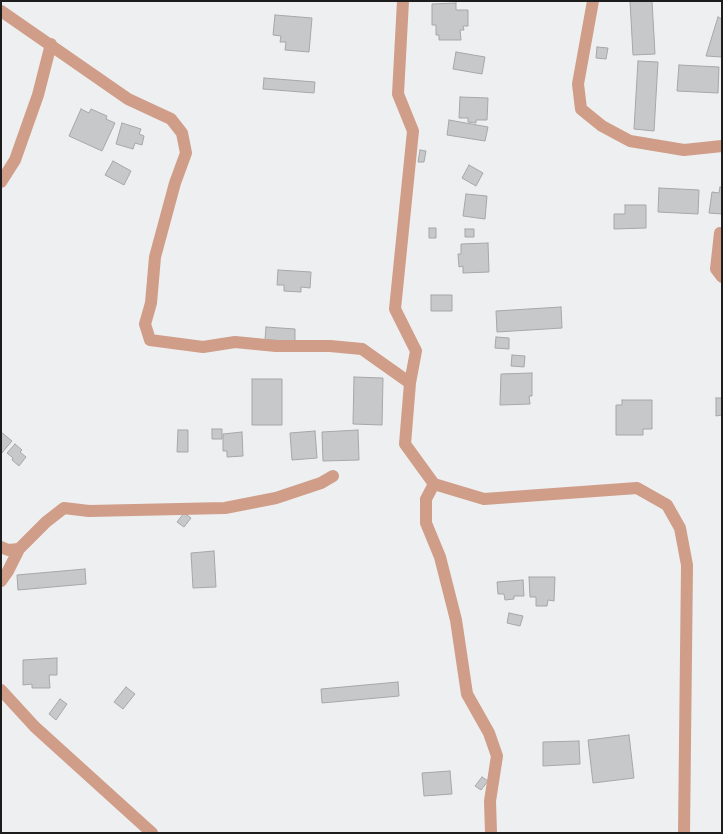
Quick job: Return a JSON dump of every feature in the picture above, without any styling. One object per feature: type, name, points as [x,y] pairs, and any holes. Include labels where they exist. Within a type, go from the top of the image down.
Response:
[{"type":"street","points":[[403,1],[398,94],[413,132],[395,310],[416,351],[410,383],[405,444],[434,484],[484,499],[636,488],[667,505],[680,528],[687,565],[684,833]]},
{"type":"street","points":[[593,1],[578,84],[581,109],[602,126],[630,141],[684,150],[722,146]]},
{"type":"street","points":[[1,11],[51,44],[128,99],[171,119],[182,133],[186,153],[175,183],[155,257],[151,303],[144,324],[150,340],[203,347],[235,342],[276,346],[330,346],[362,349],[410,383]]},
{"type":"street","points":[[1,182],[15,160],[38,94],[51,44]]},
{"type":"street","points":[[720,233],[716,269],[722,277]]},
{"type":"street","points":[[1,581],[19,549],[36,530],[64,508],[89,511],[224,508],[276,498],[321,483],[333,476]]},
{"type":"street","points":[[434,484],[426,500],[426,523],[440,557],[456,620],[466,694],[489,733],[497,756],[490,801],[491,833]]},
{"type":"street","points":[[1,547],[8,550],[19,549]]},
{"type":"street","points":[[1,690],[35,727],[152,833]]},
{"type":"building","points":[[630,1],[652,1],[655,54],[633,55]]},
{"type":"building","points":[[456,3],[456,10],[468,10],[468,26],[463,26],[464,30],[460,30],[461,40],[439,40],[439,35],[436,35],[436,25],[432,25],[432,4]]},
{"type":"building","points":[[275,15],[312,18],[309,52],[285,50],[286,42],[280,42],[281,36],[273,35]]},
{"type":"building","points":[[718,17],[722,19],[722,57],[706,56]]},
{"type":"building","points":[[597,47],[608,48],[606,59],[596,58]]},
{"type":"building","points":[[456,52],[485,57],[482,74],[453,69]]},
{"type":"building","points":[[638,61],[658,62],[654,131],[634,129]]},
{"type":"building","points":[[679,65],[719,67],[718,93],[677,91]]},
{"type":"building","points":[[264,78],[315,82],[314,93],[263,89]]},
{"type":"building","points":[[460,97],[488,98],[487,120],[476,120],[476,123],[468,122],[468,118],[459,118]]},
{"type":"building","points":[[81,109],[89,113],[91,109],[107,116],[106,119],[115,123],[102,151],[69,136]]},
{"type":"building","points":[[449,120],[488,127],[485,141],[447,135]]},
{"type":"building","points":[[122,123],[141,129],[139,134],[144,136],[142,145],[135,143],[133,149],[116,144]]},
{"type":"building","points":[[420,150],[426,151],[424,162],[418,162]]},
{"type":"building","points":[[113,161],[131,171],[124,185],[105,175]]},
{"type":"building","points":[[469,165],[483,173],[476,186],[462,178]]},
{"type":"building","points":[[720,187],[722,187],[722,214],[709,213],[712,192],[719,193]]},
{"type":"building","points":[[659,188],[699,190],[698,214],[658,212]]},
{"type":"building","points":[[466,194],[487,196],[485,219],[463,216]]},
{"type":"building","points":[[625,205],[646,205],[646,228],[614,229],[614,214],[625,214]]},
{"type":"building","points":[[429,228],[436,228],[436,238],[429,238]]},
{"type":"building","points":[[465,229],[474,229],[474,237],[465,237]]},
{"type":"building","points":[[488,243],[489,272],[463,273],[463,266],[459,267],[458,254],[461,254],[461,244]]},
{"type":"building","points":[[278,270],[311,272],[310,288],[301,287],[301,292],[284,291],[284,285],[277,285]]},
{"type":"building","points":[[431,295],[452,295],[452,311],[431,311]]},
{"type":"building","points":[[561,307],[562,328],[497,332],[496,311]]},
{"type":"building","points":[[266,327],[295,329],[295,341],[265,340]]},
{"type":"building","points":[[496,337],[509,338],[509,349],[495,348]]},
{"type":"building","points":[[512,355],[525,356],[524,367],[511,366]]},
{"type":"building","points":[[532,373],[532,396],[529,396],[530,404],[500,405],[501,374]]},
{"type":"building","points":[[354,377],[383,378],[382,425],[353,424]]},
{"type":"building","points":[[252,379],[282,379],[282,425],[252,425]]},
{"type":"building","points":[[716,398],[722,398],[722,415],[716,416]]},
{"type":"building","points":[[622,400],[652,400],[652,429],[643,429],[643,435],[616,435],[616,405],[622,405]]},
{"type":"building","points":[[212,429],[222,429],[222,439],[212,439]]},
{"type":"building","points":[[178,430],[188,430],[188,452],[177,452]]},
{"type":"building","points":[[358,430],[359,460],[323,461],[322,432]]},
{"type":"building","points":[[315,431],[317,458],[292,460],[290,433]]},
{"type":"building","points":[[1,432],[12,441],[1,454]]},
{"type":"building","points":[[242,432],[243,456],[227,457],[227,451],[223,451],[223,434]]},
{"type":"building","points":[[15,444],[22,450],[20,452],[26,457],[19,466],[7,453]]},
{"type":"building","points":[[184,513],[191,518],[184,527],[177,522]]},
{"type":"building","points":[[214,551],[216,587],[193,588],[191,553]]},
{"type":"building","points":[[85,569],[86,584],[18,590],[17,575]]},
{"type":"building","points":[[529,577],[555,577],[554,601],[548,600],[547,606],[536,606],[536,597],[530,597]]},
{"type":"building","points":[[523,580],[524,596],[514,596],[514,599],[505,600],[504,594],[498,594],[497,582]]},
{"type":"building","points":[[509,613],[523,616],[520,626],[507,623]]},
{"type":"building","points":[[57,658],[57,675],[49,675],[50,688],[32,688],[32,684],[23,685],[23,660]]},
{"type":"building","points":[[398,682],[399,696],[322,703],[321,689]]},
{"type":"building","points":[[126,687],[135,694],[123,709],[114,702]]},
{"type":"building","points":[[60,699],[67,704],[56,720],[49,714]]},
{"type":"building","points":[[629,735],[634,778],[593,783],[588,740]]},
{"type":"building","points":[[579,741],[580,764],[543,766],[543,742]]},
{"type":"building","points":[[450,771],[452,794],[424,796],[422,773]]},
{"type":"building","points":[[482,777],[488,781],[481,790],[475,786]]}]
